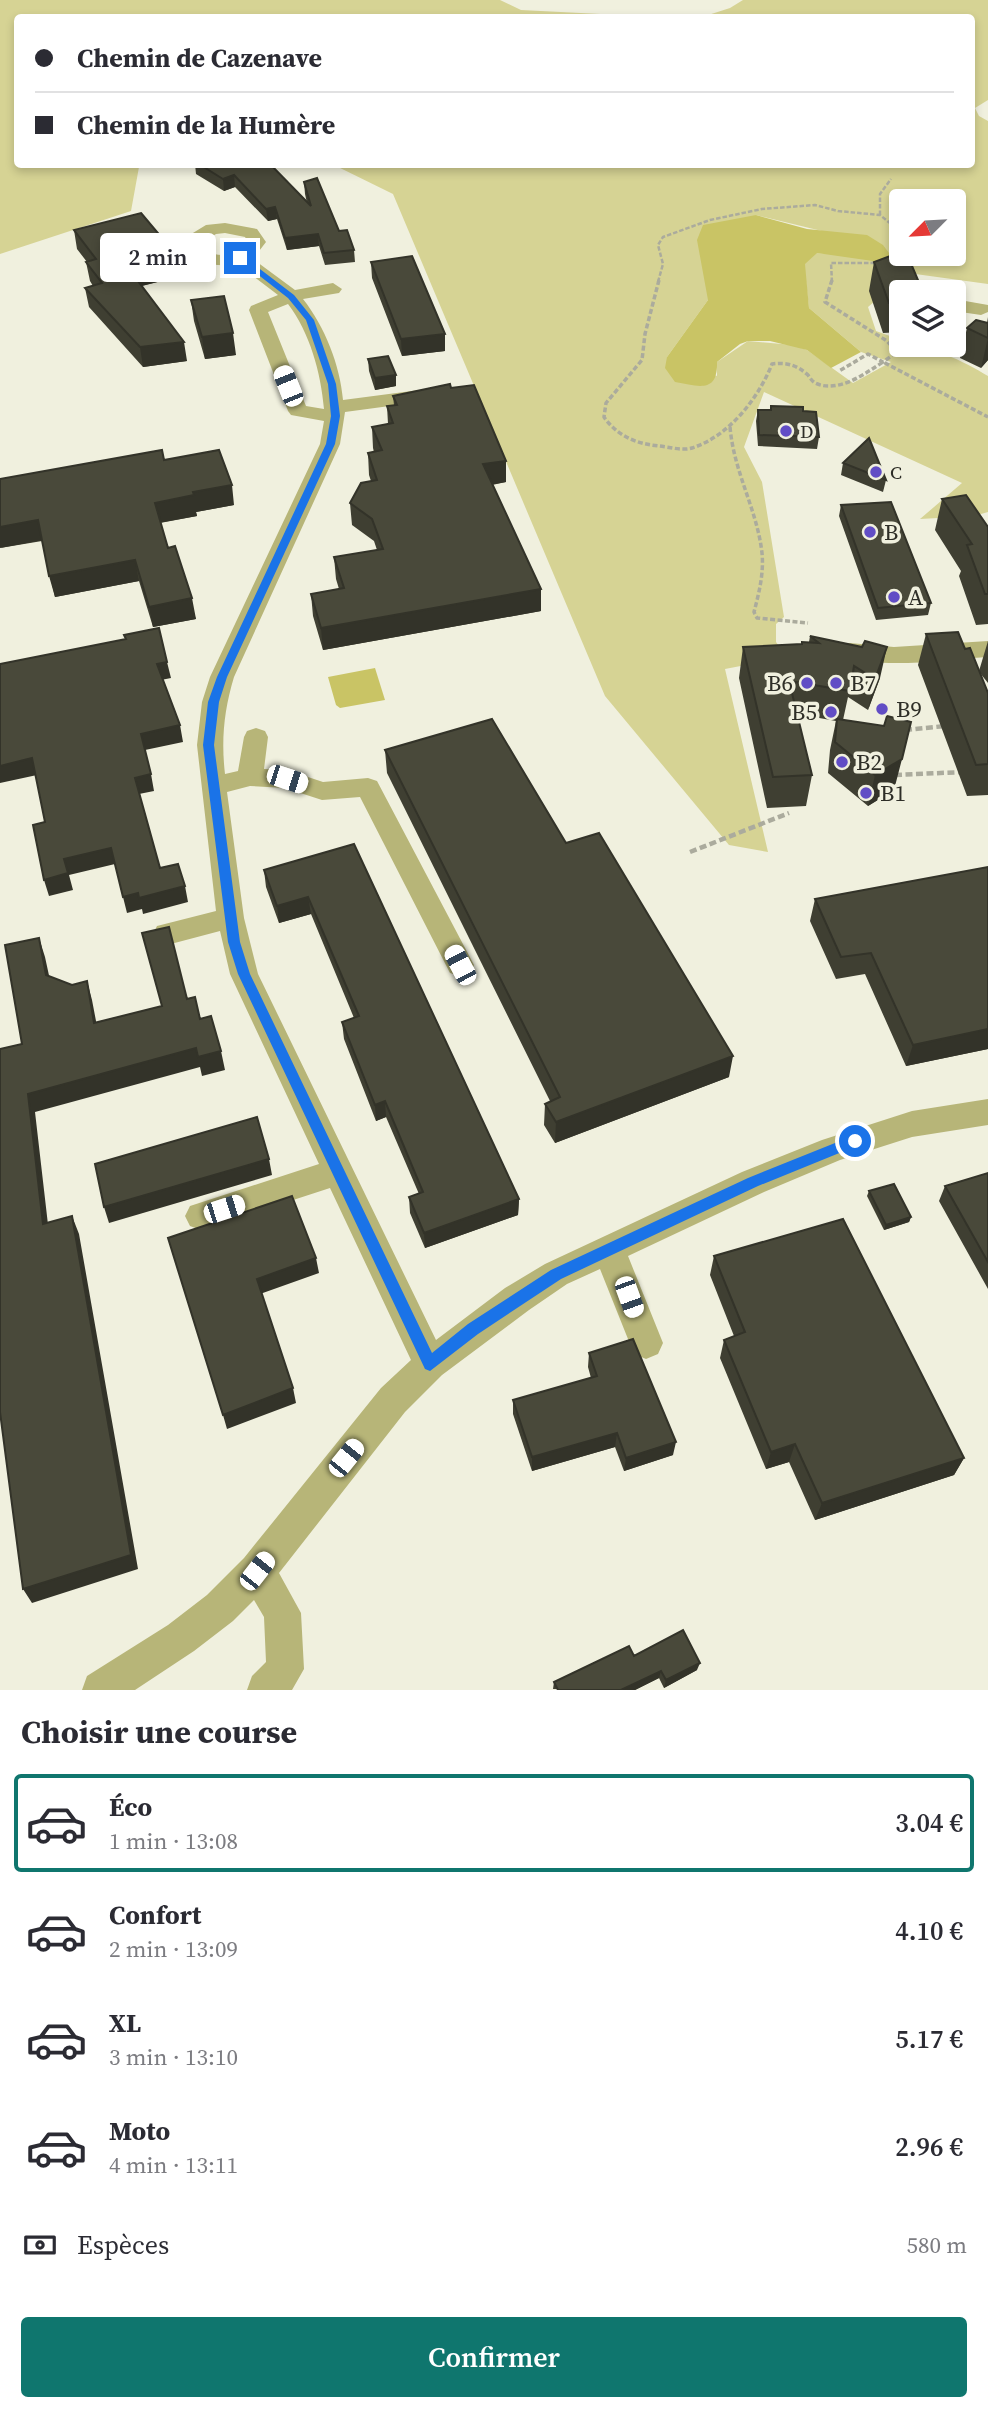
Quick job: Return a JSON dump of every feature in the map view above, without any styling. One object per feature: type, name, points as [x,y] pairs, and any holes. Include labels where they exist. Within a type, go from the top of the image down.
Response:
[{"type":"street","points":[[240,258],[291,296],[310,320],[332,384],[335,411],[325,457],[222,677],[214,702],[209,745],[230,918],[244,974],[430,1364]]},
{"type":"street","points":[[291,296],[333,289]]},
{"type":"street","points":[[966,307],[981,309]]},
{"type":"street","points":[[966,339],[988,348]]},
{"type":"street","points":[[335,411],[429,395]]},
{"type":"street","points":[[827,649],[894,654],[988,649]]},
{"type":"street","points":[[250,776],[256,737]]},
{"type":"street","points":[[213,786],[250,776],[287,779],[322,791],[368,787],[460,965]]},
{"type":"street","points":[[167,934],[230,918]]},
{"type":"street","points":[[101,1690],[181,1638],[220,1608],[257,1571],[393,1400],[430,1364],[517,1298],[556,1274],[753,1182],[833,1149],[912,1124],[988,1112]]},
{"type":"street","points":[[201,1216],[337,1172]]},
{"type":"street","points":[[607,1251],[620,1273],[646,1343]]},
{"type":"lane","points":[[291,296],[258,310],[298,411],[335,411]]},
{"type":"lane","points":[[257,1571],[282,1613],[285,1669],[266,1690]]},
{"type":"path","points":[[880,215],[880,194],[891,179]]},
{"type":"path","points":[[889,222],[880,215],[838,211],[815,205],[762,209],[697,223],[663,237],[659,245],[663,264],[645,334],[642,360],[606,403],[604,417],[613,430],[643,445],[691,449],[730,427],[765,381],[772,364],[782,362],[805,370],[815,383],[834,387],[850,383],[897,352],[887,341],[825,302],[832,281],[831,263],[869,265],[889,261]]},
{"type":"path","points":[[839,371],[868,354],[988,417]]},
{"type":"path","points":[[730,427],[734,462],[761,536],[762,589],[754,612],[757,618],[808,623]]},
{"type":"path","points":[[895,732],[953,726]]},
{"type":"path","points":[[882,776],[974,771]]},
{"type":"path","points":[[690,852],[789,813]]},
{"type":"shaded area","points":[[0,0],[500,0],[521,10],[600,14],[14,14],[14,168],[139,168],[131,211],[0,254]]},
{"type":"shaded area","points":[[743,0],[988,0],[988,100],[975,108],[975,14],[711,14]]},
{"type":"shaded area","points":[[975,108],[979,116],[988,121],[988,284],[908,273],[900,280],[889,280],[889,289],[868,307],[876,331],[889,336],[889,357],[950,357],[988,376],[988,512],[974,516],[920,519],[962,483],[764,392],[744,447],[762,482],[784,617],[776,624],[776,642],[787,657],[725,669],[768,852],[729,845],[605,696],[393,194],[340,168],[975,168]],"holes":[[[756,215],[830,233],[836,254],[816,253],[804,264],[809,308],[861,352],[891,362],[853,383],[807,350],[793,345],[748,341],[717,362],[717,376],[667,357],[708,300]]]},
{"type":"shaded area","points":[[756,215],[807,229],[867,235],[883,245],[889,253],[889,258],[880,262],[817,253],[805,264],[809,308],[861,352],[831,368],[807,350],[770,341],[748,341],[717,362],[714,379],[705,386],[675,382],[665,368],[667,357],[708,300],[697,240],[703,225]]},
{"type":"shaded area","points":[[375,668],[385,700],[340,708],[336,705],[328,677]]},
{"type":"building","points":[[205,168],[274,168],[311,206],[304,182],[317,178],[339,231],[347,230],[354,250],[324,253],[318,234],[285,238],[275,207],[266,209],[234,175],[223,179]]},
{"type":"building","points":[[141,213],[178,257],[129,269],[184,342],[140,347],[85,288],[102,283],[86,262],[96,259],[74,230]]},
{"type":"building","points":[[412,256],[445,334],[401,339],[371,262]]},
{"type":"building","points":[[889,256],[889,266],[912,266],[918,280],[889,280],[889,303],[874,262]]},
{"type":"building","points":[[224,296],[233,333],[202,337],[191,300]]},
{"type":"building","points":[[976,320],[988,323],[988,338],[967,328]]},
{"type":"building","points":[[388,356],[396,375],[375,378],[368,359]]},
{"type":"building","points":[[450,384],[451,388],[474,385],[506,461],[483,464],[541,589],[321,628],[311,594],[344,588],[334,557],[383,549],[372,519],[350,503],[361,483],[377,480],[368,453],[382,450],[372,427],[393,423],[387,406],[397,405],[393,396]]},
{"type":"building","points":[[771,406],[803,407],[803,411],[816,412],[819,437],[759,435],[758,410],[771,410]]},
{"type":"building","points":[[869,438],[886,480],[843,463]]},
{"type":"building","points":[[162,450],[164,460],[219,450],[232,485],[155,503],[168,548],[175,546],[192,598],[149,607],[135,560],[49,576],[38,520],[0,527],[0,479]]},
{"type":"building","points":[[966,495],[988,527],[988,594],[985,594],[967,545],[972,544],[942,499]]},
{"type":"building","points":[[891,502],[931,603],[878,608],[841,505]]},
{"type":"building","points":[[159,628],[167,662],[157,664],[180,725],[141,734],[151,774],[135,778],[160,868],[178,864],[185,886],[139,898],[138,893],[123,897],[111,848],[64,859],[68,873],[44,880],[33,825],[45,822],[32,758],[0,766],[0,664],[126,639],[124,635]]},
{"type":"building","points":[[958,632],[965,649],[970,648],[988,693],[988,764],[976,765],[926,634]]},
{"type":"building","points":[[810,636],[862,647],[865,641],[887,647],[875,679],[854,666],[850,691],[789,681],[812,775],[773,777],[743,647],[819,643]]},
{"type":"building","points":[[887,716],[911,722],[902,759],[875,775],[835,742],[837,719],[884,726]]},
{"type":"building","points":[[492,719],[566,843],[599,833],[733,1056],[556,1122],[545,1104],[560,1097],[385,750]]},
{"type":"building","points":[[354,844],[519,1199],[424,1233],[409,1197],[423,1192],[385,1101],[375,1105],[342,1022],[359,1016],[308,897],[277,906],[264,870]]},
{"type":"building","points":[[988,867],[988,1029],[913,1045],[871,953],[841,957],[815,899]]},
{"type":"building","points":[[169,927],[187,999],[195,997],[200,1019],[211,1016],[221,1051],[198,1057],[196,1048],[28,1094],[43,1224],[72,1216],[131,1555],[23,1589],[0,1412],[0,1049],[22,1044],[5,945],[39,938],[46,975],[72,985],[87,981],[94,1023],[162,1006],[142,933]]},
{"type":"building","points":[[257,1117],[269,1159],[104,1207],[95,1164]]},
{"type":"building","points":[[988,1173],[988,1262],[945,1186]]},
{"type":"building","points":[[894,1184],[911,1217],[886,1225],[869,1191]]},
{"type":"building","points":[[292,1196],[316,1258],[257,1279],[293,1388],[223,1415],[168,1238]]},
{"type":"building","points":[[843,1219],[964,1458],[822,1503],[795,1444],[771,1452],[724,1340],[745,1332],[714,1256]]},
{"type":"building","points":[[633,1339],[676,1442],[626,1458],[617,1433],[532,1457],[513,1400],[597,1376],[589,1353]]},
{"type":"building","points":[[683,1630],[700,1663],[666,1680],[661,1671],[621,1690],[558,1690],[554,1682],[629,1646],[634,1656]]},
{"type":"place","name":"D","points":[[786,431]]},
{"type":"place","name":"C","points":[[876,472]]},
{"type":"place","name":"B","points":[[870,532]]},
{"type":"place","name":"A","points":[[894,597]]},
{"type":"place","name":"B6","points":[[807,683]]},
{"type":"place","name":"B7","points":[[836,683]]},
{"type":"place","name":"B9","points":[[882,709]]},
{"type":"place","name":"B5","points":[[831,712]]},
{"type":"place","name":"B2","points":[[842,762]]},
{"type":"place","name":"B1","points":[[866,793]]},
{"type":"route","points":[[240,258],[291,296],[310,320],[332,384],[335,416],[330,444],[222,677],[214,702],[209,745],[234,942],[244,974],[430,1364],[473,1329],[556,1274],[753,1182],[855,1141]]}]
